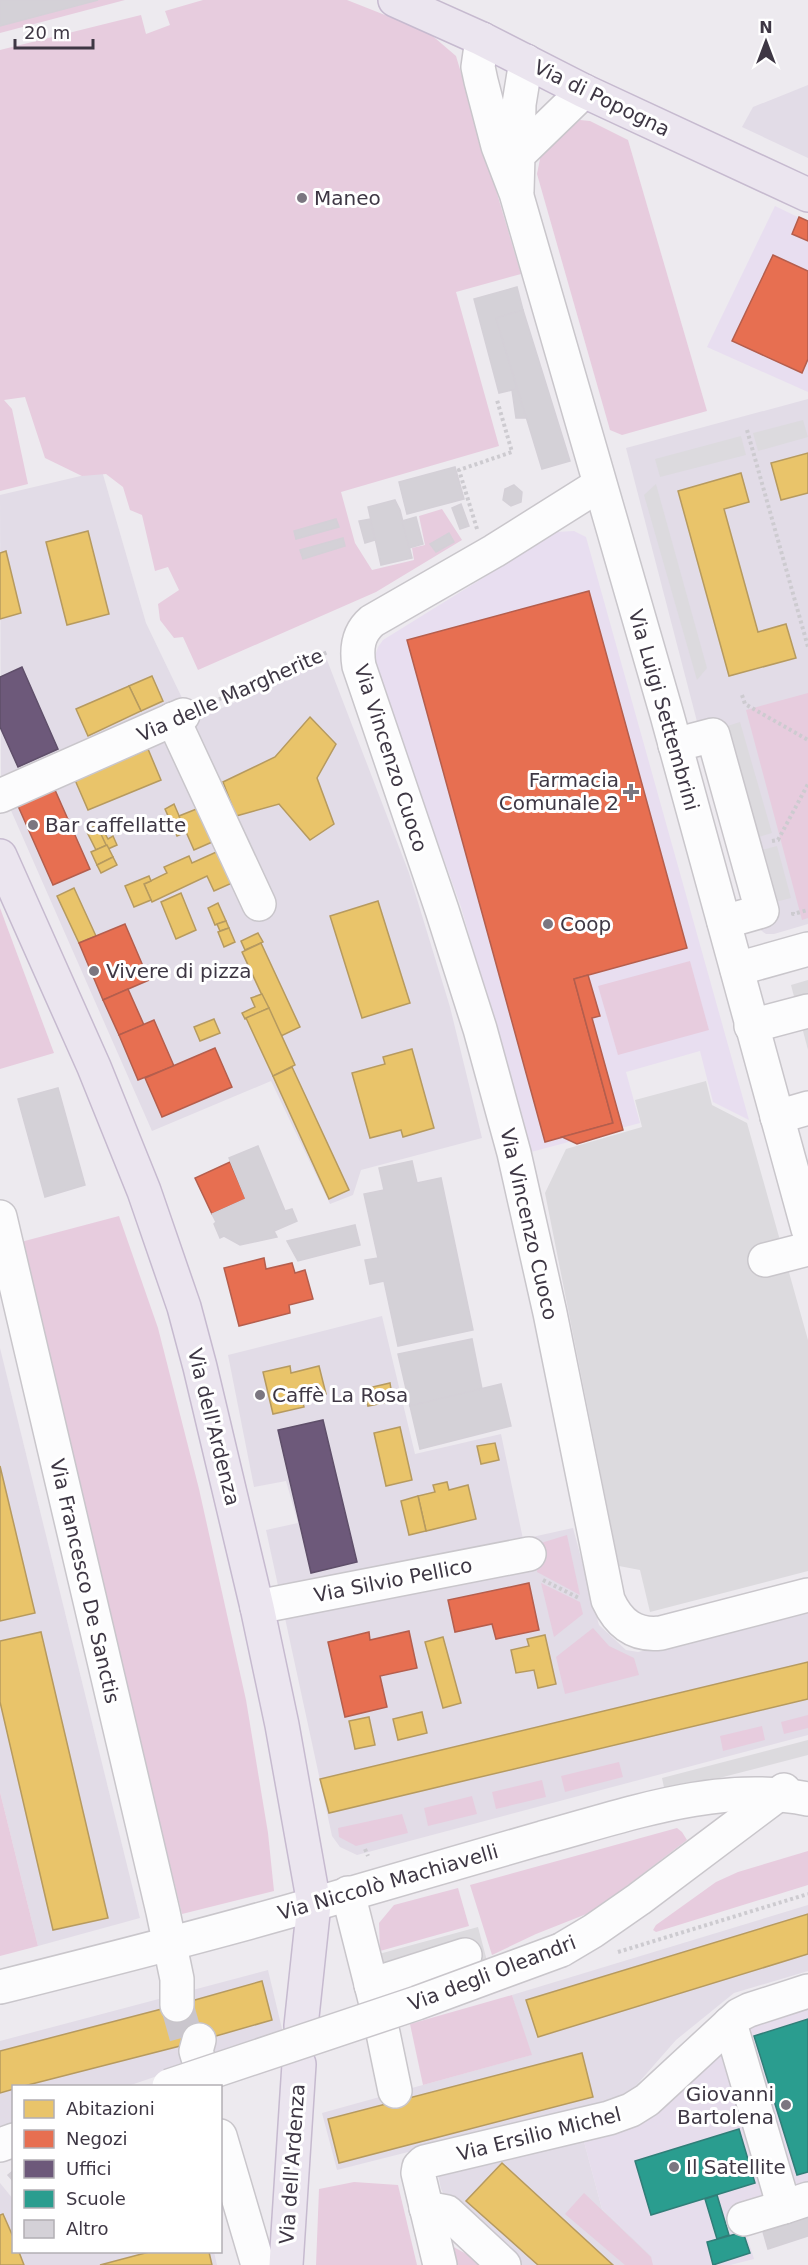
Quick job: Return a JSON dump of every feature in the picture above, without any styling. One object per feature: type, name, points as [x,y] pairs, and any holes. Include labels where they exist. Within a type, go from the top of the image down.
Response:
[{"type":"main road","name":"Via di Popogna","points":[[395,0],[482,39],[584,91],[808,195]]},
{"type":"main road","name":"Via dell'Ardenza","points":[[0,856],[94,1067],[163,1245],[184,1307],[200,1367],[257,1607],[282,1725],[314,1904],[301,2026]]},
{"type":"main road","name":"Via dell'Ardenza","points":[[286,2265],[299,2064]]},
{"type":"street","name":"Via Luigi Settembrini","points":[[482,39],[478,67],[480,81],[498,146],[516,193],[675,745],[808,1229]]},
{"type":"street","name":"Via Luigi Settembrini","points":[[516,193],[519,104],[526,61]]},
{"type":"street","points":[[518,156],[584,91]]},
{"type":"street","points":[[358,644],[365,627],[372,621],[494,551],[599,485]]},
{"type":"street","name":"Via Vincenzo Cuoco","points":[[358,644],[357,654],[363,683],[442,910],[480,1029],[511,1142],[550,1312],[608,1600],[612,1610],[632,1630],[648,1635],[661,1634],[808,1595]]},
{"type":"street","points":[[178,717],[259,904]]},
{"type":"street","name":"Via delle Margherite","points":[[0,796],[178,717]]},
{"type":"street","points":[[675,745],[713,735],[746,849],[762,911],[724,922]]},
{"type":"street","points":[[736,969],[808,949]]},
{"type":"street","points":[[751,1026],[808,1011]]},
{"type":"street","points":[[777,1117],[808,1108]]},
{"type":"street","name":"Via Francesco De Sanctis","points":[[0,1217],[181,1995]]},
{"type":"street","points":[[765,1260],[808,1249]]},
{"type":"street","name":"Via Silvio Pellico","points":[[257,1607],[529,1554]]},
{"type":"street","name":"Via Niccolò Machiavelli","points":[[0,1987],[170,1945],[657,1807],[744,1794],[794,1796],[808,1777]]},
{"type":"street","name":"Via degli Oleandri","points":[[173,2085],[561,1950],[794,1796]]},
{"type":"street","points":[[348,1893],[373,1993],[465,1955]]},
{"type":"street","name":"Via Ersilio Michel","points":[[440,2265],[418,2173],[419,2167],[424,2162],[586,2124],[631,2110],[647,2100],[730,2023],[749,2010],[808,1991]]},
{"type":"street","points":[[730,2023],[796,2203],[744,2219]]},
{"type":"street","points":[[383,2033],[396,2091]]},
{"type":"street","points":[[222,2143],[258,2265]]},
{"type":"street","points":[[426,2208],[447,2212],[504,2265]]},
{"type":"path","points":[[494,551],[475,527],[459,470],[512,452],[497,399]]},
{"type":"path","points":[[747,430],[808,647]]},
{"type":"path","name":"Via delle Margherite","points":[[178,717],[327,652],[358,644]]},
{"type":"path","points":[[742,695],[745,704],[808,740]]},
{"type":"path","points":[[746,849],[778,840],[808,784]]},
{"type":"path","points":[[365,1849],[368,1856]]},
{"type":"path","points":[[611,1954],[808,1894]]},
{"type":"shaded area","points":[[0,0],[125,0],[0,33]]},
{"type":"shaded area","points":[[203,0],[347,0],[428,32],[456,56],[521,274],[456,292],[499,446],[341,492],[355,543],[372,570],[414,560],[412,548],[425,545],[419,516],[442,509],[462,540],[376,592],[198,670],[183,637],[174,638],[160,620],[158,604],[179,590],[168,567],[155,571],[142,515],[130,510],[123,487],[106,474],[82,476],[45,458],[25,397],[4,400],[12,409],[28,484],[0,491],[0,50],[141,15],[146,34],[170,25],[165,11]]},
{"type":"shaded area","points":[[808,85],[808,158],[742,127],[753,107]]},
{"type":"shaded area","points":[[580,120],[590,121],[628,140],[707,411],[622,435],[610,430],[537,174],[541,154]]},
{"type":"shaded area","points":[[775,206],[808,222],[808,392],[707,347]]},
{"type":"shaded area","points":[[808,399],[808,924],[774,934],[766,934],[749,922],[626,448]]},
{"type":"shaded area","points":[[803,420],[808,437],[758,451],[753,433]]},
{"type":"shaded area","points":[[741,436],[746,455],[660,477],[655,459]]},
{"type":"shaded area","points":[[102,471],[146,623],[183,700],[1,776],[0,495]]},
{"type":"shaded area","points":[[656,484],[707,668],[697,680],[644,495]]},
{"type":"shaded area","points":[[574,531],[586,537],[749,1120],[713,1102],[700,1051],[626,1072],[640,1123],[531,1152],[461,907],[373,662],[383,640],[557,532]]},
{"type":"shaded area","points":[[327,660],[409,873],[450,1007],[482,1138],[361,1170],[353,1195],[330,1204],[271,1081],[152,1131],[9,806]]},
{"type":"shaded area","points":[[808,693],[808,918],[802,920],[746,710]]},
{"type":"shaded area","points":[[740,722],[772,833],[752,839],[721,728]]},
{"type":"shaded area","points":[[777,846],[791,898],[768,904],[754,852]]},
{"type":"shaded area","points":[[0,908],[54,1053],[0,1069]]},
{"type":"shaded area","points":[[690,961],[709,1030],[618,1055],[598,986]]},
{"type":"shaded area","points":[[808,980],[808,1050],[791,985]]},
{"type":"shaded area","points":[[706,1081],[712,1105],[747,1123],[808,1340],[808,1571],[650,1612],[640,1570],[619,1566],[545,1193],[566,1149],[642,1127],[635,1100]]},
{"type":"shaded area","points":[[119,1216],[158,1328],[199,1489],[246,1700],[268,1833],[274,1891],[182,1914],[17,1243]]},
{"type":"shaded area","points":[[382,1316],[415,1454],[501,1434],[523,1539],[573,1528],[599,1625],[626,1650],[638,1652],[808,1613],[808,1735],[357,1855],[340,1847],[332,1836],[266,1530],[298,1523],[286,1481],[254,1487],[228,1355]]},
{"type":"shaded area","points":[[0,1348],[140,1918],[38,1946],[0,1792]]},
{"type":"shaded area","points":[[567,1535],[580,1595],[537,1572],[541,1543]]},
{"type":"shaded area","points":[[541,1583],[580,1602],[583,1614],[554,1637]]},
{"type":"shaded area","points":[[593,1628],[609,1646],[634,1658],[639,1675],[565,1694],[556,1657]]},
{"type":"shaded area","points":[[808,1715],[808,1728],[784,1734],[781,1722]]},
{"type":"shaded area","points":[[762,1726],[765,1740],[723,1751],[720,1736]]},
{"type":"shaded area","points":[[808,1740],[808,1755],[665,1792],[662,1778]]},
{"type":"shaded area","points":[[619,1762],[623,1777],[565,1792],[561,1776]]},
{"type":"shaded area","points":[[542,1780],[546,1797],[496,1809],[492,1792]]},
{"type":"shaded area","points":[[0,1792],[38,1946],[0,1956]]},
{"type":"shaded area","points":[[472,1796],[477,1814],[428,1826],[424,1808]]},
{"type":"shaded area","points":[[402,1814],[408,1833],[356,1846],[339,1837],[338,1828]]},
{"type":"shaded area","points":[[677,1828],[687,1840],[594,1911],[536,1934],[492,1955],[470,1885]]},
{"type":"shaded area","points":[[808,1851],[808,1885],[656,1932],[653,1930],[656,1925],[716,1882],[738,1872]]},
{"type":"shaded area","points":[[458,1888],[469,1926],[380,1951],[379,1923],[394,1905]]},
{"type":"shaded area","points":[[808,1905],[808,1971],[734,1993],[676,2040],[626,2097],[337,2170],[322,2113],[531,2055],[512,1995]]},
{"type":"shaded area","points":[[478,1927],[487,1961],[386,1994],[379,1954]]},
{"type":"shaded area","points":[[268,1970],[283,2033],[131,2085],[12,2085],[12,2126],[0,2130],[0,2041]]},
{"type":"shaded area","points":[[512,1995],[532,2055],[423,2085],[410,2024]]},
{"type":"shaded area","name":"Giovanni Bartolena","points":[[808,2006],[808,2183],[790,2188],[741,2027]]},
{"type":"shaded area","name":"Il Satellite","points":[[722,2050],[767,2196],[737,2204],[754,2259],[730,2265],[653,2265],[651,2256],[602,2209],[583,2138]]},
{"type":"shaded area","points":[[583,2138],[602,2209],[652,2256],[653,2265],[518,2265],[453,2211],[441,2189],[437,2170]]},
{"type":"shaded area","points":[[354,2182],[398,2185],[417,2265],[316,2265],[319,2189]]},
{"type":"shaded area","points":[[0,2183],[12,2198],[12,2253],[214,2253],[217,2265],[0,2265]]},
{"type":"shaded area","points":[[584,2193],[651,2257],[653,2265],[625,2265],[565,2214]]},
{"type":"shaded area","points":[[448,2244],[483,2263],[485,2265],[453,2265]]},
{"type":"building: Abitazioni","points":[[808,453],[808,493],[781,500],[771,463]]},
{"type":"building: Abitazioni","points":[[741,473],[749,502],[724,509],[758,632],[786,624],[796,658],[729,676],[678,491]]},
{"type":"building: Abitazioni","points":[[88,531],[109,614],[67,625],[46,542]]},
{"type":"building: Abitazioni","points":[[6,551],[21,613],[0,619],[0,553]]},
{"type":"building: Abitazioni","points":[[152,676],[163,701],[141,711],[129,686]]},
{"type":"building: Abitazioni","points":[[129,686],[141,711],[88,736],[76,709]]},
{"type":"building: Abitazioni","points":[[310,717],[336,744],[317,778],[334,824],[310,840],[279,804],[236,816],[223,782],[275,757]]},
{"type":"building: Abitazioni","points":[[148,749],[161,780],[88,810],[75,780]]},
{"type":"building: Abitazioni","points":[[174,804],[186,832],[177,836],[165,809]]},
{"type":"building: Abitazioni","points":[[204,806],[219,839],[194,850],[179,816]]},
{"type":"building: Abitazioni","points":[[97,825],[107,845],[96,850],[86,830]]},
{"type":"building: Abitazioni","points":[[103,830],[108,839],[113,836],[117,845],[108,849],[100,832]]},
{"type":"building: Abitazioni","points":[[107,845],[113,857],[97,865],[91,852]]},
{"type":"building: Abitazioni","points":[[223,849],[239,880],[214,891],[207,876],[152,902],[144,884],[167,873],[164,867],[189,856],[192,863]]},
{"type":"building: Abitazioni","points":[[113,857],[117,865],[101,873],[97,865]]},
{"type":"building: Abitazioni","points":[[149,876],[151,881],[144,884],[151,900],[134,907],[125,886]]},
{"type":"building: Abitazioni","points":[[74,888],[96,936],[79,943],[57,896]]},
{"type":"building: Abitazioni","points":[[181,893],[196,930],[176,939],[161,902]]},
{"type":"building: Abitazioni","points":[[378,901],[410,1003],[362,1018],[330,916]]},
{"type":"building: Abitazioni","points":[[218,903],[226,921],[215,925],[208,908]]},
{"type":"building: Abitazioni","points":[[226,921],[229,928],[220,931],[217,924]]},
{"type":"building: Abitazioni","points":[[229,928],[235,942],[224,947],[218,932]]},
{"type":"building: Abitazioni","points":[[258,933],[263,942],[245,950],[241,941]]},
{"type":"building: Abitazioni","points":[[261,943],[300,1027],[281,1036],[242,952]]},
{"type":"building: Abitazioni","points":[[262,994],[269,1008],[245,1019],[242,1013],[255,1007],[251,998]]},
{"type":"building: Abitazioni","points":[[269,1008],[295,1065],[273,1076],[246,1018]]},
{"type":"building: Abitazioni","points":[[214,1019],[220,1033],[200,1041],[194,1027]]},
{"type":"building: Abitazioni","points":[[412,1049],[434,1128],[403,1137],[401,1130],[370,1138],[352,1073],[385,1064],[383,1057]]},
{"type":"building: Abitazioni","points":[[292,1067],[349,1190],[329,1199],[273,1076]]},
{"type":"building: Abitazioni","points":[[290,1366],[291,1373],[319,1366],[326,1394],[302,1399],[304,1407],[273,1414],[263,1372]]},
{"type":"building: Abitazioni","points":[[390,1383],[393,1401],[368,1406],[364,1389]]},
{"type":"building: Abitazioni","points":[[400,1427],[412,1480],[386,1486],[374,1433]]},
{"type":"building: Abitazioni","points":[[495,1443],[499,1460],[481,1464],[477,1446]]},
{"type":"building: Abitazioni","points":[[0,1466],[35,1613],[0,1621]]},
{"type":"building: Abitazioni","points":[[447,1482],[449,1490],[468,1485],[476,1519],[426,1531],[418,1496],[435,1492],[433,1485]]},
{"type":"building: Abitazioni","points":[[418,1496],[426,1531],[409,1535],[401,1501]]},
{"type":"building: Abitazioni","points":[[41,1632],[108,1918],[53,1930],[0,1702],[0,1641]]},
{"type":"building: Abitazioni","points":[[545,1635],[556,1684],[538,1688],[534,1670],[516,1673],[511,1650],[529,1646],[527,1639]]},
{"type":"building: Abitazioni","points":[[443,1637],[461,1703],[443,1708],[425,1642]]},
{"type":"building: Abitazioni","points":[[808,1662],[808,1699],[329,1813],[320,1779]]},
{"type":"building: Abitazioni","points":[[422,1712],[427,1733],[398,1740],[393,1719]]},
{"type":"building: Abitazioni","points":[[369,1717],[375,1745],[355,1749],[349,1721]]},
{"type":"building: Abitazioni","points":[[808,1914],[808,1954],[538,2037],[526,2000]]},
{"type":"building: Abitazioni","points":[[262,1981],[272,2020],[28,2085],[12,2085],[12,2090],[0,2093],[0,2051]]},
{"type":"building: Abitazioni","points":[[582,2053],[593,2097],[339,2163],[328,2119]]},
{"type":"building: Abitazioni","points":[[502,2163],[613,2265],[538,2265],[466,2201]]},
{"type":"building: Abitazioni","points":[[3,2214],[12,2234],[12,2253],[19,2253],[24,2265],[0,2265],[0,2215]]},
{"type":"building: Abitazioni","points":[[145,2253],[209,2253],[212,2265],[100,2265]]},
{"type":"building: Negozi","points":[[799,217],[808,221],[808,241],[792,234]]},
{"type":"building: Negozi","points":[[773,255],[808,271],[808,359],[802,373],[732,341]]},
{"type":"building: Negozi","points":[[589,591],[687,948],[574,979],[613,1123],[545,1142],[407,640]]},
{"type":"building: Negozi","points":[[55,790],[90,869],[53,885],[18,806]]},
{"type":"building: Negozi","points":[[125,924],[149,980],[103,1000],[79,943]]},
{"type":"building: Negozi","points":[[588,975],[600,1016],[592,1018],[623,1130],[577,1144],[562,1137],[613,1123],[574,979]]},
{"type":"building: Negozi","points":[[128,989],[144,1025],[119,1035],[103,1000]]},
{"type":"building: Negozi","points":[[154,1020],[174,1066],[138,1080],[119,1035]]},
{"type":"building: Negozi","points":[[215,1048],[232,1087],[162,1117],[145,1078]]},
{"type":"building: Negozi","points":[[230,1162],[246,1199],[212,1214],[195,1178]]},
{"type":"building: Negozi","points":[[264,1258],[266,1269],[292,1263],[295,1273],[305,1270],[313,1299],[289,1305],[290,1313],[239,1326],[224,1268]]},
{"type":"building: Negozi","points":[[529,1583],[539,1630],[496,1639],[492,1624],[455,1632],[448,1600]]},
{"type":"building: Negozi","points":[[409,1631],[417,1668],[380,1676],[387,1707],[345,1717],[328,1642],[369,1632],[370,1640]]},
{"type":"building: Uffici","points":[[22,667],[58,749],[18,767],[0,727],[0,677]]},
{"type":"building: Uffici","points":[[323,1420],[357,1562],[311,1573],[278,1430]]},
{"type":"building: Scuole","name":"Giovanni Bartolena","points":[[808,2019],[808,2172],[797,2175],[754,2036]]},
{"type":"building: Scuole","points":[[739,2129],[755,2183],[651,2215],[635,2161]]},
{"type":"building: Scuole","points":[[717,2195],[729,2235],[717,2239],[705,2199]]},
{"type":"building: Scuole","points":[[743,2232],[750,2253],[713,2265],[707,2242]]},
{"type":"building: Altro","points":[[0,0],[98,0],[0,26]]},
{"type":"building: Altro","points":[[517,287],[523,310],[496,318],[517,389],[499,393],[474,299]]},
{"type":"building: Altro","points":[[523,310],[570,461],[542,469],[496,318]]},
{"type":"building: Altro","points":[[517,389],[526,418],[516,418],[512,390]]},
{"type":"building: Altro","points":[[455,467],[464,499],[407,514],[399,482]]},
{"type":"building: Altro","points":[[514,485],[522,492],[521,502],[511,506],[503,500],[505,489]]},
{"type":"building: Altro","points":[[395,500],[400,510],[412,558],[381,565],[368,507]]},
{"type":"building: Altro","points":[[461,504],[469,526],[460,529],[452,508]]},
{"type":"building: Altro","points":[[416,517],[423,544],[409,548],[402,521]]},
{"type":"building: Altro","points":[[336,519],[339,527],[296,539],[294,531]]},
{"type":"building: Altro","points":[[370,519],[375,540],[365,543],[359,521]]},
{"type":"building: Altro","points":[[449,533],[454,542],[436,552],[430,544]]},
{"type":"building: Altro","points":[[343,538],[345,546],[303,559],[300,550]]},
{"type":"building: Altro","points":[[58,1088],[85,1185],[45,1197],[18,1099]]},
{"type":"building: Altro","points":[[258,1146],[285,1211],[292,1209],[297,1221],[274,1231],[277,1237],[240,1245],[224,1236],[220,1238],[212,1214],[246,1199],[229,1158]]},
{"type":"building: Altro","points":[[412,1161],[417,1183],[441,1178],[473,1330],[398,1346],[384,1281],[370,1284],[365,1260],[378,1258],[364,1194],[384,1190],[379,1168]]},
{"type":"building: Altro","points":[[355,1225],[360,1245],[298,1261],[287,1241]]},
{"type":"building: Altro","points":[[472,1339],[482,1389],[410,1406],[398,1354]]},
{"type":"building: Altro","points":[[501,1384],[511,1426],[420,1449],[410,1406]]},
{"type":"building: Altro","points":[[808,2210],[808,2236],[768,2249],[761,2225]]},
{"type":"tunnel","points":[[177,2005],[188,2044]]},
{"type":"place","name":"Maneo","points":[[302,198]]},
{"type":"place","name":"Farmacia Comunale 2","points":[[631,792]]},
{"type":"place","name":"Bar caffellatte","points":[[33,825]]},
{"type":"place","name":"Coop","points":[[548,924]]},
{"type":"place","name":"Vivere di pizza","points":[[94,971]]},
{"type":"place","name":"Caffè La Rosa","points":[[260,1395]]},
{"type":"place","name":"Giovanni Bartolena","points":[[786,2105]]},
{"type":"place","name":"Il Satellite","points":[[674,2167]]}]
